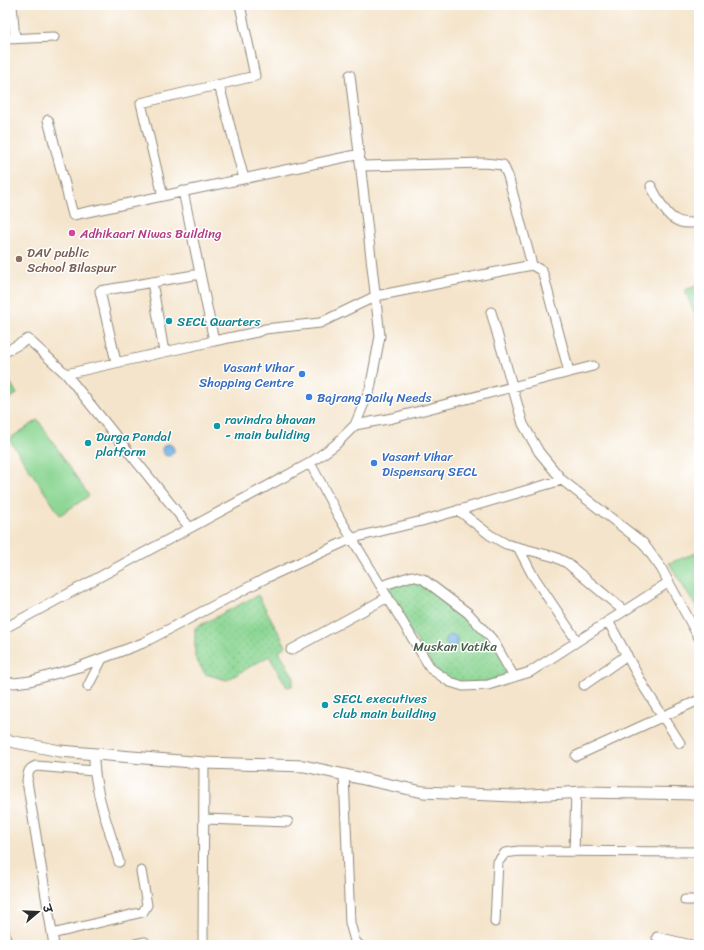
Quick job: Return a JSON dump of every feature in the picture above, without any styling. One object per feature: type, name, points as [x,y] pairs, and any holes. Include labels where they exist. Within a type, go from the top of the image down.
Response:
[{"type":"main road","points":[[5,740],[60,751],[94,754],[204,763],[304,766],[423,792],[514,796],[576,793],[699,794]]},
{"type":"street","points":[[12,5],[15,39]]},
{"type":"street","points":[[163,196],[141,103],[255,76],[240,5]]},
{"type":"street","points":[[5,39],[54,37]]},
{"type":"street","points":[[5,628],[73,593],[310,463],[335,445],[354,425],[370,389],[380,336],[362,166],[350,75]]},
{"type":"street","points":[[219,85],[244,179]]},
{"type":"street","points":[[48,120],[73,215],[360,154]]},
{"type":"street","points":[[362,166],[485,163],[503,165],[508,176],[532,265]]},
{"type":"street","points":[[651,186],[666,212],[675,220],[687,224],[699,222]]},
{"type":"street","points":[[184,191],[214,340]]},
{"type":"street","points":[[66,374],[265,329],[320,324],[376,296],[532,265],[542,271],[569,372]]},
{"type":"street","points":[[116,362],[100,291],[200,274]]},
{"type":"street","points":[[152,282],[164,352]]},
{"type":"street","points":[[491,312],[524,424],[539,452],[562,480],[643,543],[662,568],[699,638]]},
{"type":"street","points":[[5,352],[28,339],[66,374],[190,528]]},
{"type":"street","points":[[354,425],[393,418],[593,366]]},
{"type":"street","points":[[310,463],[339,517],[431,669],[450,682],[463,686],[488,685],[530,672],[669,582]]},
{"type":"street","points":[[5,681],[14,683],[30,681],[143,643],[266,578],[353,538],[562,480]]},
{"type":"street","points":[[458,510],[490,535],[506,544],[519,549],[555,557],[567,563],[624,611]]},
{"type":"street","points":[[519,549],[532,574],[577,641]]},
{"type":"street","points":[[381,586],[412,576],[423,579],[468,613],[492,640],[514,677]]},
{"type":"street","points":[[291,650],[388,597]]},
{"type":"street","points":[[608,621],[662,716],[680,743]]},
{"type":"street","points":[[584,685],[627,655]]},
{"type":"street","points":[[88,686],[102,658]]},
{"type":"street","points":[[576,756],[699,700]]},
{"type":"street","points":[[94,754],[94,771],[119,862]]},
{"type":"street","points":[[203,945],[204,763]]},
{"type":"street","points":[[54,945],[27,781],[28,774],[29,770],[36,766],[94,771]]},
{"type":"street","points":[[344,775],[350,923],[355,941],[359,945]]},
{"type":"street","points":[[574,852],[576,793]]},
{"type":"street","points":[[204,819],[288,822]]},
{"type":"street","points":[[495,922],[498,862],[505,854],[519,851],[699,852]]},
{"type":"street","points":[[52,934],[143,912],[147,905],[141,871]]},
{"type":"street","points":[[685,900],[699,900]]},
{"type":"street","points":[[5,934],[6,945]]},
{"type":"street","points":[[658,937],[691,945]]},
{"type":"street","points":[[131,945],[144,942]]},
{"type":"green space","points":[[699,285],[699,325],[685,290]]},
{"type":"green space","points":[[5,373],[17,394],[5,401]]},
{"type":"green space","points":[[38,420],[89,496],[60,515],[9,439]]},
{"type":"green space","points":[[699,552],[699,612],[669,563]]},
{"type":"green space","name":"Muskan Vatika","points":[[400,579],[423,579],[492,639],[513,676],[463,686],[439,675],[381,586]]},
{"type":"green space","points":[[258,595],[286,646],[279,651],[294,678],[292,686],[287,687],[269,656],[227,680],[205,674],[195,657],[195,628]]},
{"type":"water","points":[[166,444],[170,444],[174,450],[170,456],[166,456],[162,452],[162,448]]},
{"type":"water","points":[[449,635],[454,635],[457,638],[456,647],[450,647],[445,643],[446,637]]},
{"type":"place","name":"Adhikaari Niwas Building","points":[[72,233]]},
{"type":"place","name":"DAV public School Bilaspur","points":[[19,259]]},
{"type":"place","name":"SECL Quarters","points":[[169,321]]},
{"type":"place","name":"Vasant Vihar Shopping Centre","points":[[302,374]]},
{"type":"place","name":"Bajrang Daily Needs","points":[[309,397]]},
{"type":"place","name":"ravindra bhavan - main buliding","points":[[217,426]]},
{"type":"place","name":"Durga Pandal platform","points":[[88,443]]},
{"type":"place","name":"Vasant Vihar Dispensary SECL","points":[[374,463]]},
{"type":"place","name":"SECL executives club main building","points":[[325,705]]}]
